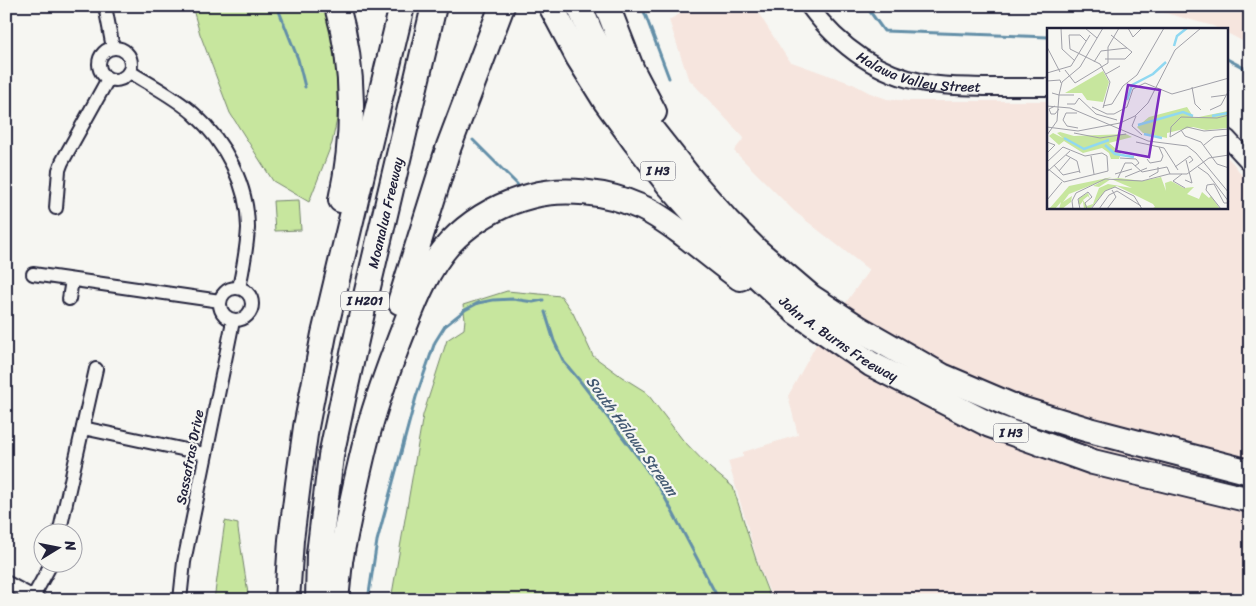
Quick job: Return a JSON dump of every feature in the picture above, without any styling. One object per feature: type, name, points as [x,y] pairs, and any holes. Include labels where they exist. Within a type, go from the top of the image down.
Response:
[{"type":"highway","points":[[306,427],[332,239],[343,189],[350,135],[348,62],[337,6]]},
{"type":"highway","name":"I H201","points":[[287,600],[294,512],[306,427],[324,334],[402,6]]},
{"type":"highway","name":"Moanalua Freeway","points":[[318,600],[319,554],[331,456],[342,399],[434,6]]},
{"type":"highway","points":[[336,600],[339,566],[353,482],[372,394],[449,146],[502,6]]},
{"type":"highway","name":"John A. Burns Freeway","points":[[551,6],[578,57],[606,102],[669,186],[742,262],[804,304],[860,330],[942,376],[1017,408],[1089,430],[1250,472]]},
{"type":"highway","name":"John A. Burns Freeway","points":[[578,6],[618,82],[640,114],[693,182],[804,304],[871,364],[990,425],[1093,462],[1250,500]]},
{"type":"highway","points":[[608,6],[632,70],[666,133],[727,221]]},
{"type":"highway","points":[[339,566],[369,429],[384,381],[415,299],[440,256],[450,243],[475,221],[504,205],[520,199],[555,192],[588,193],[621,200],[638,205],[668,222],[739,277],[804,304]]},
{"type":"street","points":[[105,6],[113,48]]},
{"type":"street","name":"Halawa Valley Street","points":[[809,6],[824,25],[850,49],[872,63],[902,76],[924,83],[946,85],[1047,87]]},
{"type":"street","points":[[113,48],[118,48],[127,53],[132,62],[130,72],[123,79],[113,81],[108,79],[101,72],[99,62],[101,57],[113,48]]},
{"type":"street","points":[[130,72],[194,114],[216,139],[234,167],[244,198],[248,226],[245,262],[239,288]]},
{"type":"street","points":[[56,208],[59,170],[62,162],[108,79]]},
{"type":"street","points":[[1228,139],[1250,163]]},
{"type":"street","points":[[32,274],[220,302]]},
{"type":"street","points":[[69,299],[72,280]]},
{"type":"street","points":[[239,288],[251,297],[252,308],[243,319],[233,321],[224,316],[220,306],[221,296],[229,290],[239,288]]},
{"type":"street","name":"Sassafras Drive","points":[[180,600],[184,562],[233,321]]},
{"type":"street","points":[[62,524],[96,369]]},
{"type":"street","points":[[83,428],[205,454]]},
{"type":"street","points":[[6,582],[36,598],[47,574]]},
{"type":"shaded area","points":[[679,6],[754,6],[789,61],[853,84],[887,99],[910,101],[1047,101],[1047,209],[1228,209],[1228,158],[1233,163],[1250,186],[1250,591],[1245,600],[773,600],[760,569],[728,461],[743,457],[743,452],[798,435],[788,396],[816,345],[869,270],[794,211],[734,151],[744,138],[688,78],[669,20],[681,13]]},
{"type":"shaded area","points":[[1131,6],[1250,6],[1250,45],[1228,34],[1228,28],[1216,28],[1151,9]]},
{"type":"green space","points":[[192,6],[326,6],[337,65],[337,119],[332,143],[309,202],[273,181],[230,113],[200,34]]},
{"type":"green space","points":[[299,200],[301,230],[275,231],[273,201]]},
{"type":"green space","points":[[507,291],[561,296],[573,313],[593,356],[646,392],[682,439],[710,468],[733,487],[771,600],[391,600],[423,415],[447,340],[464,329],[463,305]]},
{"type":"green space","points":[[225,521],[238,524],[249,600],[214,600]]},
{"type":"waterway","name":"South Hālawa Stream","points":[[277,6],[298,59],[305,87]]},
{"type":"waterway","points":[[642,6],[669,78]]},
{"type":"waterway","points":[[866,6],[884,31],[1047,37]]},
{"type":"waterway","points":[[1228,60],[1250,71]]},
{"type":"waterway","name":"South Hālawa Stream","points":[[473,140],[517,184],[520,190]]},
{"type":"waterway","points":[[368,600],[377,541],[416,397],[435,342],[445,326],[465,310],[478,303],[513,299],[533,302],[543,300]]},
{"type":"waterway","name":"South Hālawa Stream","points":[[545,312],[554,341],[564,362],[638,457],[662,492],[719,600]]}]
